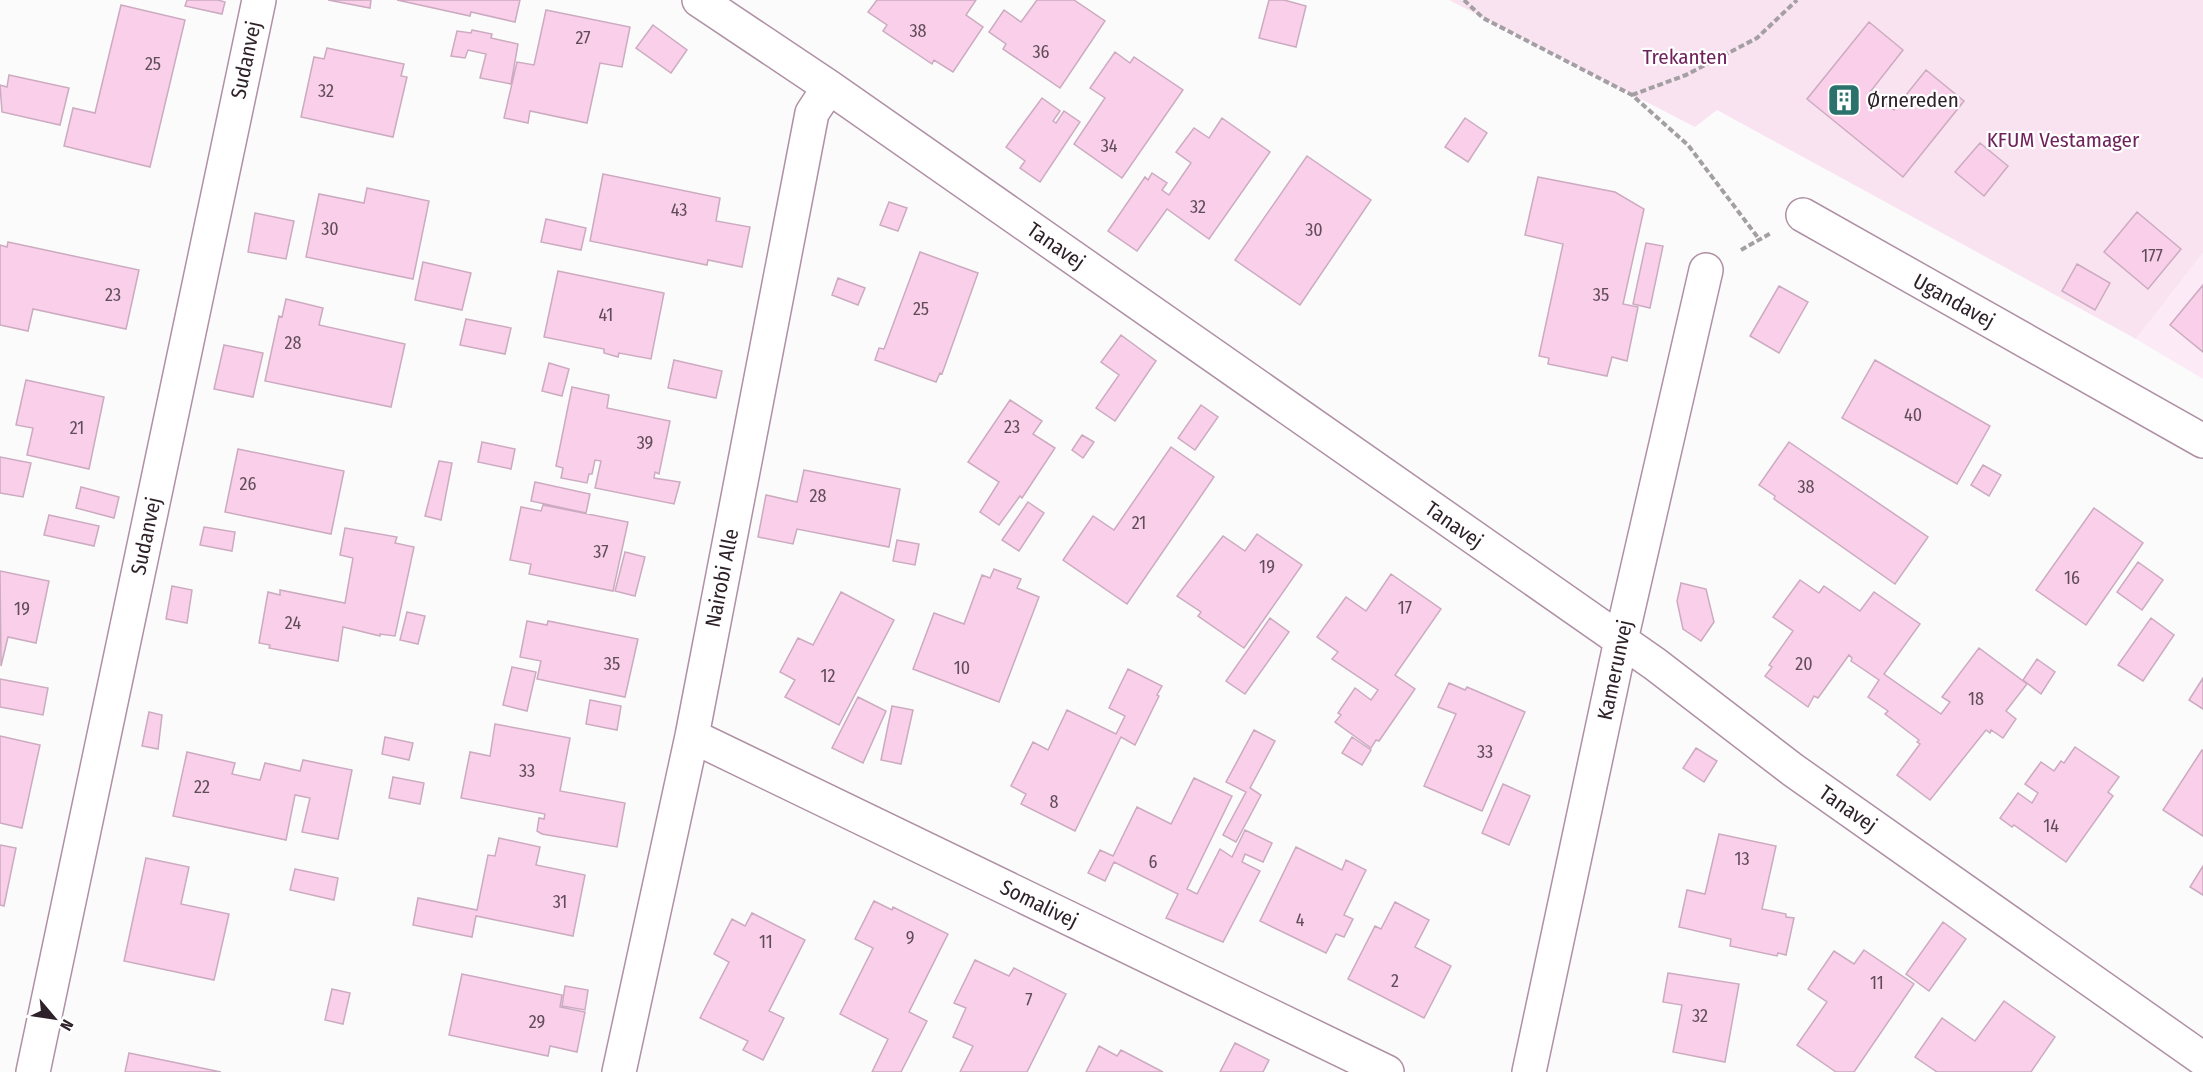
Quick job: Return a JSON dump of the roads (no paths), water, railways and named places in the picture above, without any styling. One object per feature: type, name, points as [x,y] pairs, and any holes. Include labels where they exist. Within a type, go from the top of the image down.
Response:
[{"type":"street","name":"Sudanvej","points":[[33,1072],[259,0]]},
{"type":"street","name":"Tanavej","points":[[699,0],[829,87],[1621,640],[1793,770],[2203,1059]]},
{"type":"street","name":"Nairobi Alle","points":[[619,1072],[692,736],[812,113],[829,87]]},
{"type":"street","name":"Ugandavej","points":[[1803,215],[2203,441]]},
{"type":"street","name":"Kamerunvej","points":[[1529,1072],[1621,640],[1706,270]]},
{"type":"street","name":"Somalivej","points":[[692,736],[1387,1072]]},
{"type":"place","name":"Ørnereden","points":[[1844,100]]},
{"type":"park label","name":"Trekanten","points":[[1685,57]]},
{"type":"park label","name":"KFUM Vestamager","points":[[2063,140]]}]
